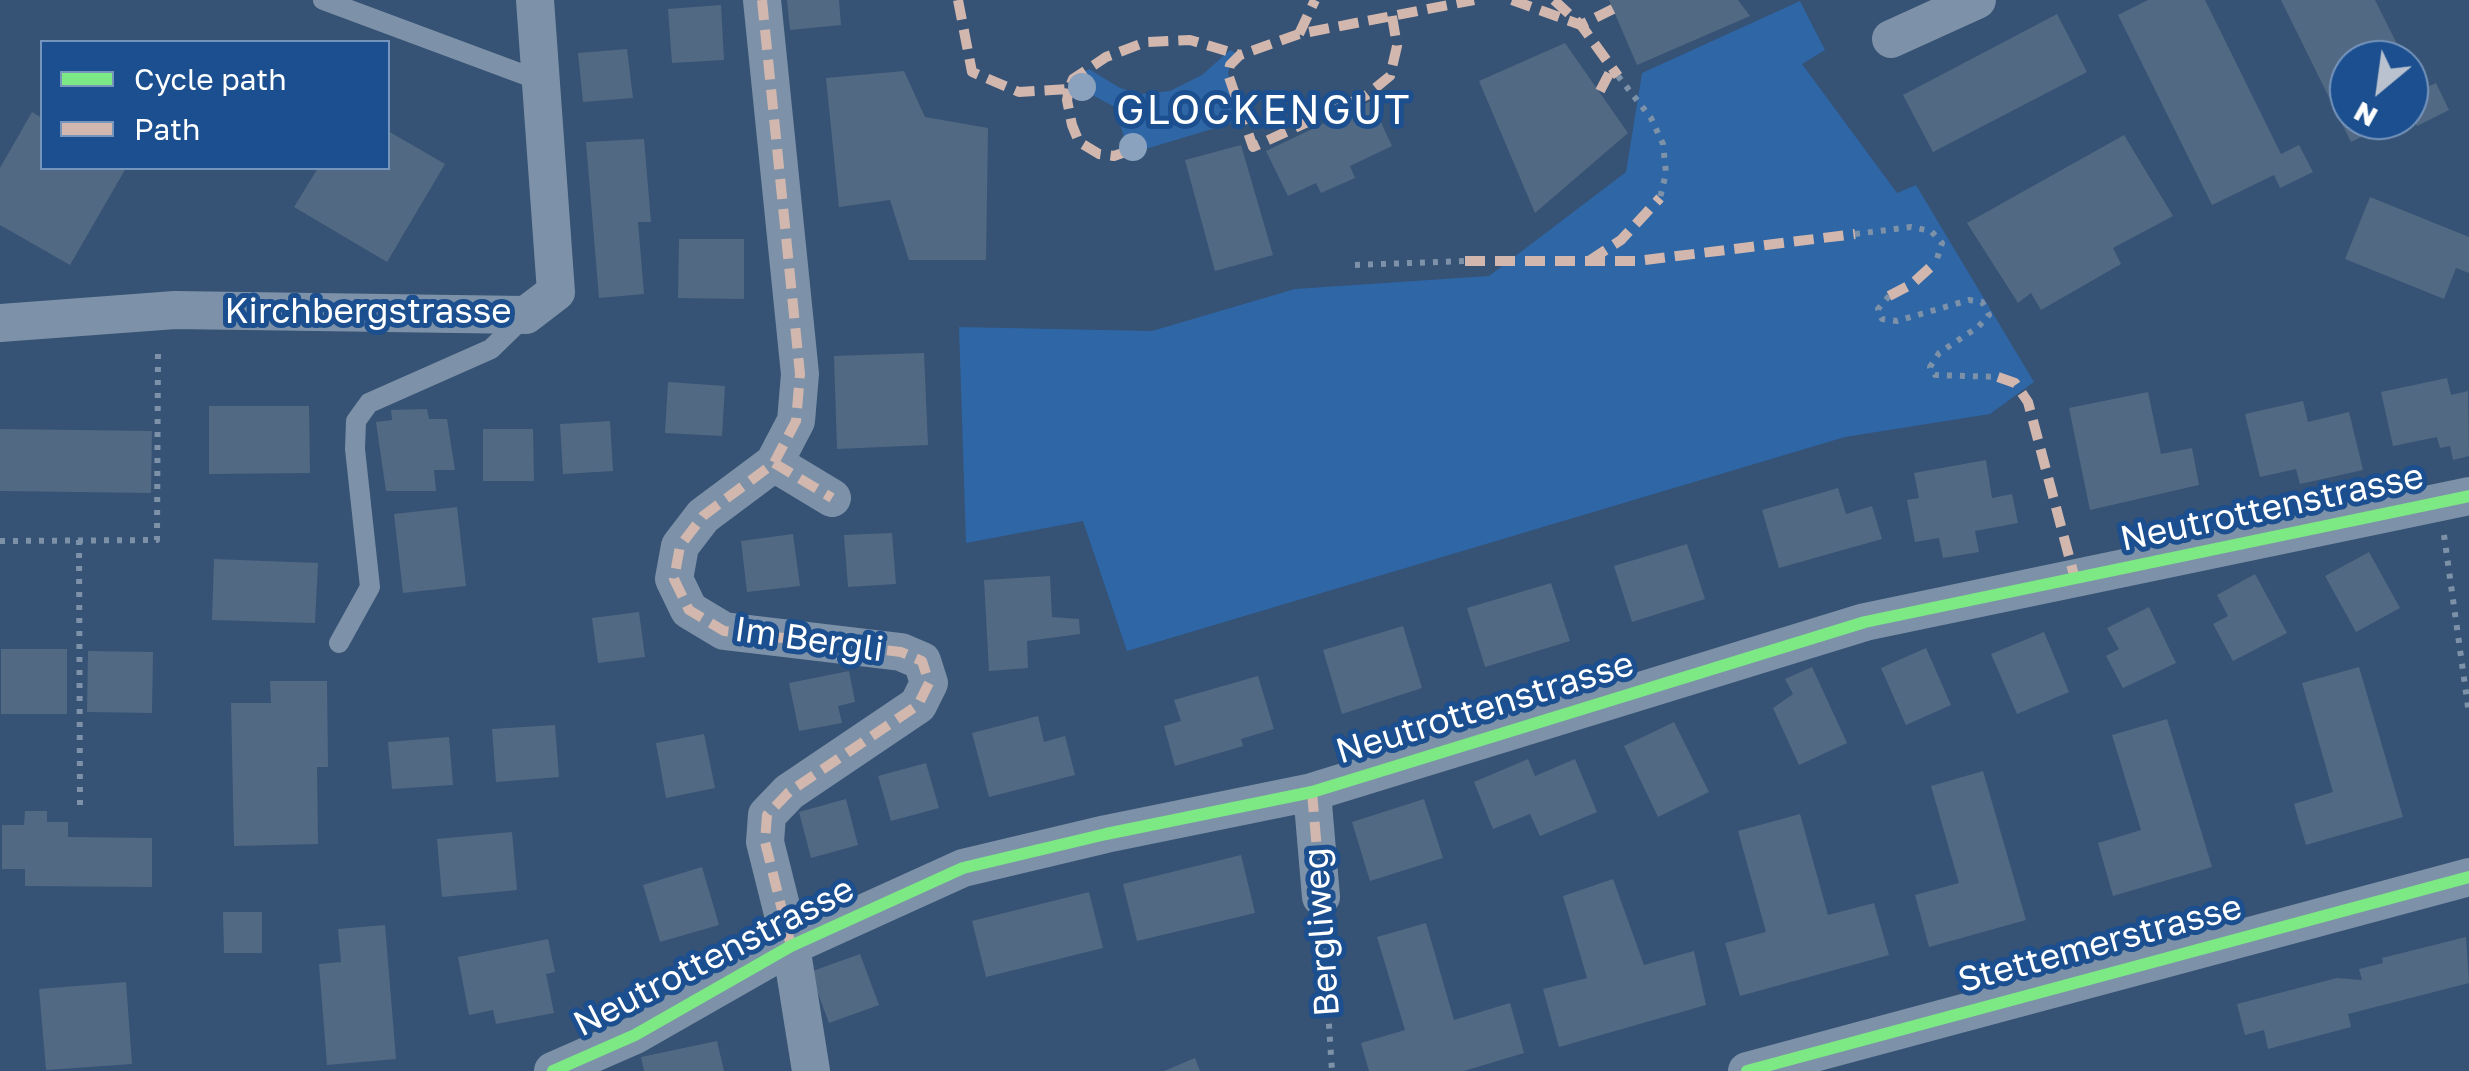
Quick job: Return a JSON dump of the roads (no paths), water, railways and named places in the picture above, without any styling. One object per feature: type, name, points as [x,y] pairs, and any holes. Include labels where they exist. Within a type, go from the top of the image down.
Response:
[{"type":"street","name":"Kirchbergstrasse","points":[[0,322],[158,312],[526,316],[556,292],[535,0]]},
{"type":"street","name":"Im Bergli","points":[[762,0],[800,374],[796,421],[774,463],[703,516],[680,546],[674,579],[689,610],[724,631],[901,652],[922,662],[928,683],[918,705],[789,792],[767,815],[765,842],[791,946],[811,1071]]},
{"type":"street","points":[[1890,39],[1977,0]]},
{"type":"street","points":[[774,463],[832,498]]},
{"type":"street","name":"Neutrottenstrasse","points":[[553,1071],[636,1036],[791,946],[963,868],[1312,792],[1865,622],[2454,500]]},
{"type":"street","name":"Bergliweg","points":[[1312,792],[1321,897]]},
{"type":"street","name":"Stettemerstrasse","points":[[1747,1071],[2469,877]]},
{"type":"lane","points":[[324,0],[541,81]]},
{"type":"lane","points":[[339,642],[370,586],[355,449],[356,421],[369,403],[491,349],[526,316]]},
{"type":"district","name":"GLOCKENGUT","points":[[1264,111]]}]
